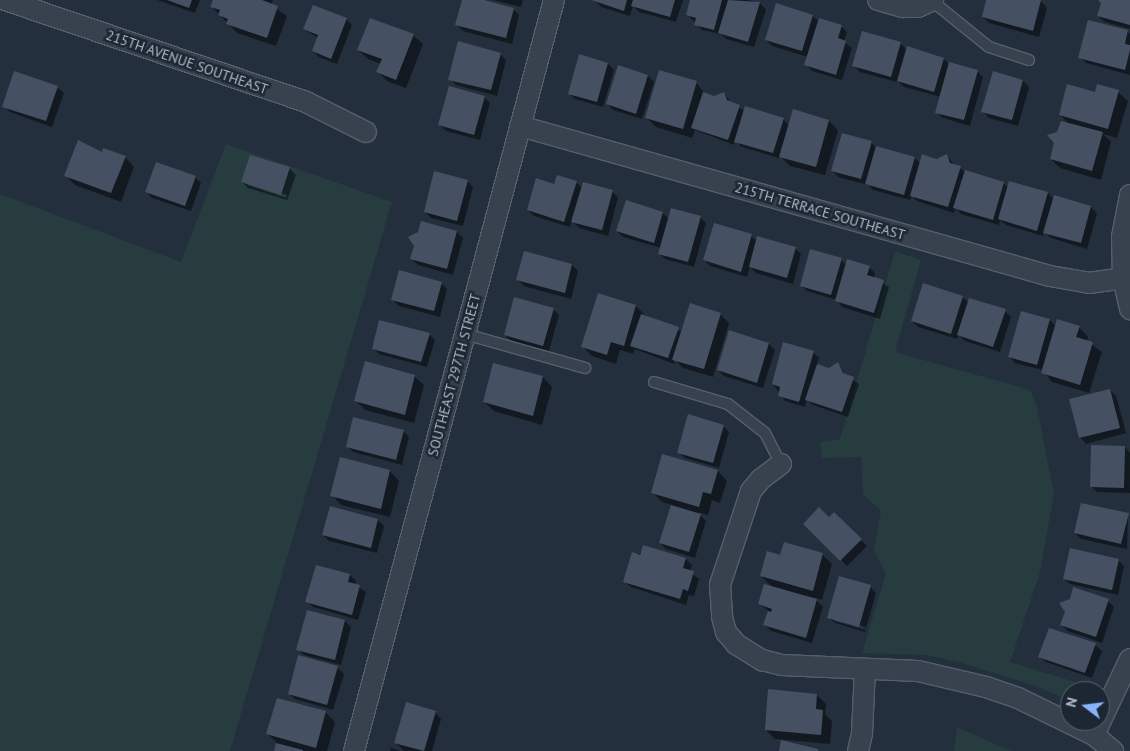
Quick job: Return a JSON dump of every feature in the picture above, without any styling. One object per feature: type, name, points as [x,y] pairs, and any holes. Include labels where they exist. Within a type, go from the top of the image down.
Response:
[{"type":"street","name":"215TH AVENUE SOUTHEAST","points":[[5,0],[306,102],[366,132]]},
{"type":"street","name":"SOUTHEAST 297TH STREET","points":[[354,751],[554,0]]},
{"type":"street","points":[[878,0],[903,7],[918,7],[933,0]]},
{"type":"street","name":"215TH TERRACE SOUTHEAST","points":[[520,126],[1050,276],[1089,283],[1123,278]]},
{"type":"street","points":[[1130,195],[1122,237],[1123,278],[1130,309]]},
{"type":"street","points":[[781,464],[761,479],[744,505],[720,585],[726,632],[736,644],[762,660],[782,665],[918,671],[986,687],[1018,698],[1094,735],[1113,751]]},
{"type":"street","points":[[1094,735],[1130,660]]},
{"type":"street","points":[[858,751],[862,733],[865,670]]},
{"type":"lane","points":[[933,0],[989,47],[1029,60]]},
{"type":"lane","points":[[464,334],[585,368]]},
{"type":"lane","points":[[654,382],[728,404],[765,433],[781,464]]},
{"type":"green space","points":[[226,144],[392,202],[230,751],[0,751],[0,194],[181,262]]},
{"type":"green space","points":[[895,251],[921,260],[895,352],[1030,390],[1037,407],[1054,494],[1040,572],[1010,662],[1072,681],[1060,681],[1060,696],[1039,687],[958,662],[926,655],[862,653],[886,574],[874,551],[881,511],[863,494],[861,457],[822,458],[820,442],[840,439]]},
{"type":"green space","points":[[957,727],[1011,751],[954,751]]},
{"type":"building","points":[[167,0],[192,0],[189,8]]},
{"type":"building","points":[[213,0],[262,0],[278,6],[267,38],[226,24],[228,19],[218,15],[220,10],[210,7]]},
{"type":"building","points":[[462,0],[484,0],[514,8],[506,38],[455,25]]},
{"type":"building","points":[[591,0],[627,0],[624,11]]},
{"type":"building","points":[[633,0],[675,0],[670,17],[631,6]]},
{"type":"building","points":[[690,0],[722,0],[714,30],[694,25],[696,18],[686,15]]},
{"type":"building","points":[[728,0],[760,2],[748,42],[718,33]]},
{"type":"building","points":[[986,0],[1041,0],[1033,31],[982,17]]},
{"type":"building","points":[[1098,0],[1130,0],[1130,25],[1097,16],[1101,3]]},
{"type":"building","points":[[776,3],[813,15],[802,51],[765,40]]},
{"type":"building","points":[[313,5],[347,18],[331,59],[312,51],[318,35],[303,29]]},
{"type":"building","points":[[370,18],[414,34],[396,80],[376,72],[382,59],[357,50]]},
{"type":"building","points":[[819,18],[842,25],[838,38],[846,41],[836,75],[804,65]]},
{"type":"building","points":[[1088,20],[1128,30],[1125,44],[1130,45],[1130,50],[1125,70],[1078,58]]},
{"type":"building","points":[[862,31],[901,42],[891,77],[852,66]]},
{"type":"building","points":[[458,41],[501,53],[491,90],[448,80]]},
{"type":"building","points":[[907,46],[944,58],[934,92],[897,81]]},
{"type":"building","points":[[579,54],[608,63],[597,102],[568,94]]},
{"type":"building","points":[[949,62],[978,70],[964,120],[935,113]]},
{"type":"building","points":[[618,65],[648,75],[636,114],[606,104]]},
{"type":"building","points":[[659,70],[697,81],[683,129],[645,118]]},
{"type":"building","points":[[14,71],[58,86],[46,121],[2,107]]},
{"type":"building","points":[[993,71],[1023,80],[1012,120],[981,112]]},
{"type":"building","points":[[1067,84],[1095,92],[1097,84],[1119,90],[1108,129],[1059,115]]},
{"type":"building","points":[[449,86],[485,96],[474,135],[438,125]]},
{"type":"building","points":[[703,92],[714,96],[724,92],[727,100],[740,105],[728,140],[691,128]]},
{"type":"building","points":[[745,106],[784,118],[773,153],[734,142]]},
{"type":"building","points":[[793,109],[829,120],[816,167],[779,157]]},
{"type":"building","points":[[1061,121],[1103,132],[1092,171],[1050,159],[1054,143],[1047,135],[1057,132]]},
{"type":"building","points":[[842,133],[872,141],[861,179],[831,171]]},
{"type":"building","points":[[78,140],[102,152],[103,148],[126,156],[111,193],[64,176]]},
{"type":"building","points":[[876,146],[915,157],[904,195],[865,184]]},
{"type":"building","points":[[922,154],[936,159],[947,154],[950,163],[961,166],[948,207],[910,196]]},
{"type":"building","points":[[250,155],[290,167],[281,195],[241,182]]},
{"type":"building","points":[[156,162],[196,176],[185,206],[145,192]]},
{"type":"building","points":[[965,170],[1004,182],[993,220],[953,208]]},
{"type":"building","points":[[434,171],[468,180],[457,221],[424,212]]},
{"type":"building","points":[[557,175],[577,181],[564,222],[527,210],[536,178],[554,184]]},
{"type":"building","points":[[1009,181],[1048,192],[1037,231],[998,219]]},
{"type":"building","points":[[583,182],[613,190],[602,230],[571,222]]},
{"type":"building","points":[[1054,195],[1091,206],[1081,243],[1043,233]]},
{"type":"building","points":[[626,200],[663,212],[654,243],[616,231]]},
{"type":"building","points":[[671,208],[701,216],[688,262],[658,254]]},
{"type":"building","points":[[421,221],[457,231],[447,269],[410,259],[414,246],[408,237],[418,232]]},
{"type":"building","points":[[714,223],[752,234],[741,272],[703,260]]},
{"type":"building","points":[[757,236],[796,247],[787,278],[749,267]]},
{"type":"building","points":[[810,249],[842,258],[831,295],[800,286]]},
{"type":"building","points":[[524,251],[572,264],[565,293],[516,280]]},
{"type":"building","points":[[847,259],[870,266],[867,275],[884,280],[874,313],[835,301]]},
{"type":"building","points":[[399,270],[442,282],[434,311],[391,300]]},
{"type":"building","points":[[923,283],[963,296],[951,334],[911,321]]},
{"type":"building","points":[[598,293],[636,305],[624,346],[611,342],[607,355],[581,347]]},
{"type":"building","points":[[514,297],[554,308],[543,346],[504,335]]},
{"type":"building","points":[[969,298],[1006,309],[993,347],[957,335]]},
{"type":"building","points":[[690,303],[721,313],[704,369],[672,360]]},
{"type":"building","points":[[1021,311],[1050,319],[1037,365],[1008,357]]},
{"type":"building","points":[[641,314],[679,327],[668,358],[630,346]]},
{"type":"building","points":[[1057,319],[1080,326],[1076,337],[1093,342],[1080,385],[1041,373]]},
{"type":"building","points":[[379,320],[430,333],[421,362],[372,349]]},
{"type":"building","points":[[729,330],[769,343],[757,383],[717,370]]},
{"type":"building","points":[[783,342],[814,351],[799,402],[778,396],[780,387],[772,384]]},
{"type":"building","points":[[365,361],[415,375],[405,415],[354,401]]},
{"type":"building","points":[[838,362],[843,373],[854,377],[842,412],[805,400],[817,364],[829,368]]},
{"type":"building","points":[[493,363],[543,376],[533,416],[483,402]]},
{"type":"building","points":[[1110,389],[1120,428],[1079,438],[1069,399]]},
{"type":"building","points":[[688,414],[724,425],[713,463],[677,453]]},
{"type":"building","points":[[353,417],[404,430],[396,460],[346,447]]},
{"type":"building","points":[[1091,445],[1125,446],[1124,488],[1090,487]]},
{"type":"building","points":[[662,454],[718,470],[711,494],[703,492],[699,507],[651,493]]},
{"type":"building","points":[[340,457],[390,470],[381,509],[330,496]]},
{"type":"building","points":[[1081,503],[1129,513],[1121,544],[1074,533]]},
{"type":"building","points":[[671,505],[701,514],[689,552],[659,543]]},
{"type":"building","points":[[330,506],[378,519],[371,548],[322,535]]},
{"type":"building","points":[[819,507],[829,517],[834,512],[862,539],[840,561],[803,524]]},
{"type":"building","points":[[784,542],[823,553],[813,591],[760,576],[767,551],[780,555]]},
{"type":"building","points":[[643,545],[686,558],[683,568],[694,571],[688,591],[683,589],[680,599],[623,582],[632,552],[640,555]]},
{"type":"building","points":[[1070,548],[1119,559],[1112,590],[1063,579]]},
{"type":"building","points":[[316,565],[350,574],[348,582],[360,585],[352,615],[305,602]]},
{"type":"building","points":[[839,576],[871,585],[859,627],[827,618]]},
{"type":"building","points":[[764,584],[817,599],[806,638],[763,625],[768,611],[771,612],[772,609],[758,604]]},
{"type":"building","points":[[1073,587],[1109,599],[1096,637],[1060,625],[1065,612],[1059,603],[1070,599]]},
{"type":"building","points":[[307,610],[345,620],[335,660],[296,650]]},
{"type":"building","points":[[1049,628],[1096,643],[1085,673],[1038,657]]},
{"type":"building","points":[[298,655],[338,666],[327,705],[288,694]]},
{"type":"building","points":[[768,689],[817,694],[816,709],[823,710],[821,735],[765,730]]},
{"type":"building","points":[[277,698],[326,711],[316,748],[266,734]]},
{"type":"building","points":[[406,702],[436,711],[424,751],[394,743]]},
{"type":"building","points":[[781,740],[818,749],[818,751],[779,751]]},
{"type":"building","points":[[276,743],[303,750],[303,751],[274,751]]}]
